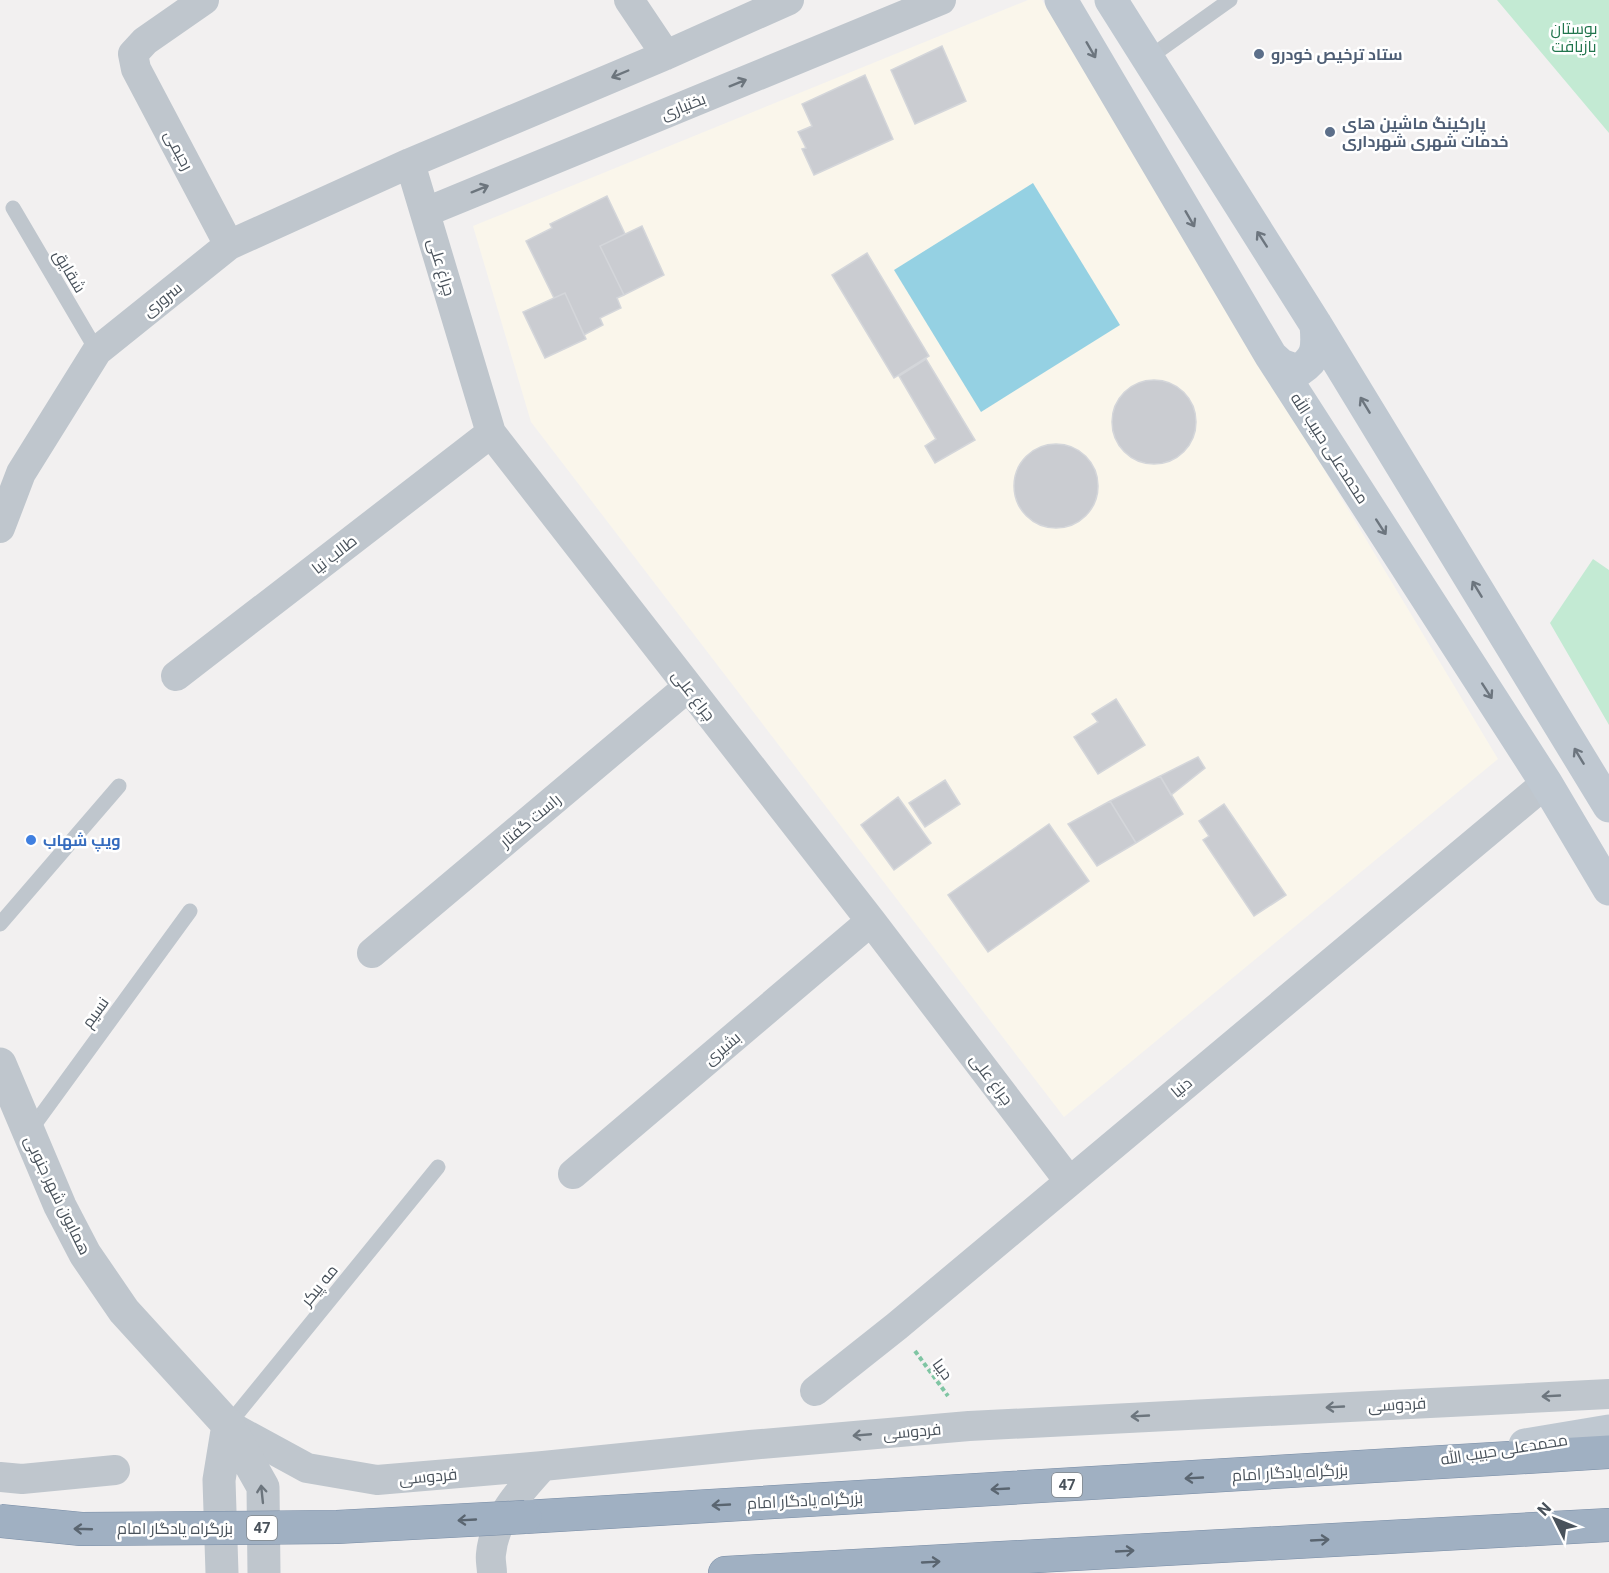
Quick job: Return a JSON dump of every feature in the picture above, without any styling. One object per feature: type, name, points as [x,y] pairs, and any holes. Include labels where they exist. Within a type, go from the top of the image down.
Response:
[{"type":"highway","name":"بزرگراه یادگار امام","points":[[0,1521],[81,1529],[314,1527],[525,1517],[1609,1452]]},
{"type":"highway","points":[[725,1573],[1609,1525]]},
{"type":"main road","name":"محمدعلی حبیب الله","points":[[1061,0],[1271,356],[1546,783],[1609,889]]},
{"type":"main road","points":[[1111,0],[1316,325],[1609,806]]},
{"type":"main road","points":[[1271,356],[1281,365],[1298,371],[1309,364],[1316,351],[1316,325]]},
{"type":"main road","points":[[1359,493],[1350,446],[1354,438],[1363,434],[1375,438],[1397,459]]},
{"type":"main road","name":"محمدعلی حبیب الله","points":[[1400,1466],[1609,1431]]},
{"type":"street","name":"رحیمی","points":[[204,0],[145,41],[133,54],[136,69],[229,244]]},
{"type":"street","points":[[630,0],[666,55]]},
{"type":"street","points":[[410,163],[666,55],[789,0]]},
{"type":"street","name":"بختیاری","points":[[426,212],[941,0]]},
{"type":"street","name":"چراغ‌ علی","points":[[410,163],[492,433],[871,921],[1069,1181]]},
{"type":"street","name":"سروری","points":[[0,528],[21,473],[97,351],[229,244],[410,163]]},
{"type":"street","name":"طالب‌ نیا","points":[[176,676],[492,433]]},
{"type":"street","name":"راست گفتار","points":[[372,953],[688,687]]},
{"type":"street","name":"دنیا","points":[[815,1391],[897,1326],[1546,783]]},
{"type":"street","name":"بشیری","points":[[573,1174],[871,921]]},
{"type":"street","name":"همایون‌ شهر جنوبی","points":[[0,1064],[60,1206],[85,1254],[123,1311],[228,1425],[263,1487],[264,1573]]},
{"type":"street","name":"فردوسی","points":[[228,1425],[307,1468],[377,1480],[969,1425],[1609,1394]]},
{"type":"street","points":[[222,1573],[219,1480],[228,1425]]},
{"type":"street","points":[[492,1573],[491,1554],[498,1528],[514,1498],[543,1466]]},
{"type":"street","points":[[0,1478],[22,1479],[115,1470]]},
{"type":"lane","points":[[1147,59],[1230,0]]},
{"type":"lane","name":"شقایق","points":[[13,208],[97,351]]},
{"type":"lane","points":[[0,924],[119,786]]},
{"type":"lane","name":"نسیم","points":[[28,1134],[190,911]]},
{"type":"lane","name":"مه‌ پیکر","points":[[228,1425],[438,1167]]},
{"type":"path","name":"دیبا","points":[[897,1326],[969,1425]]},
{"type":"shaded area","points":[[1028,0],[1042,0],[1498,759],[1064,1117],[531,422],[473,226]]},
{"type":"green space","name":"بوستان بازیافت","points":[[1497,0],[1609,0],[1609,133]]},
{"type":"green space","points":[[1593,559],[1609,570],[1609,725],[1550,623]]},
{"type":"water","points":[[1033,183],[1120,325],[981,412],[894,270]]},
{"type":"building","points":[[942,46],[966,101],[915,124],[891,70]]},
{"type":"building","points":[[865,75],[893,139],[814,175],[802,149],[806,148],[798,132],[812,126],[802,104]]},
{"type":"building","points":[[607,196],[625,234],[600,246],[624,295],[617,298],[621,308],[600,318],[603,325],[584,335],[565,293],[554,298],[526,241],[552,228],[550,224]]},
{"type":"building","points":[[642,226],[664,275],[624,295],[600,246]]},
{"type":"building","points":[[867,253],[929,356],[894,378],[832,275]]},
{"type":"building","points":[[565,293],[586,339],[545,358],[523,312]]},
{"type":"building","points":[[926,359],[975,440],[935,463],[925,446],[936,439],[899,376]]},
{"type":"building","points":[[1154,380],[1170,383],[1184,392],[1193,406],[1196,422],[1193,438],[1184,452],[1170,461],[1154,464],[1138,461],[1124,452],[1115,438],[1112,422],[1115,406],[1124,392],[1138,383]]},
{"type":"building","points":[[1056,444],[1072,447],[1086,456],[1095,470],[1098,486],[1095,502],[1086,516],[1072,525],[1056,528],[1040,525],[1026,516],[1017,502],[1014,486],[1017,470],[1026,456],[1040,447]]},
{"type":"building","points":[[1116,699],[1145,745],[1098,774],[1074,737],[1098,722],[1092,714]]},
{"type":"building","points":[[1198,757],[1205,768],[1171,795],[1160,776]]},
{"type":"building","points":[[1160,776],[1183,814],[1136,843],[1110,801]]},
{"type":"building","points":[[945,780],[960,804],[925,827],[909,803]]},
{"type":"building","points":[[898,797],[931,843],[894,870],[861,825]]},
{"type":"building","points":[[1110,801],[1136,843],[1097,866],[1068,824]]},
{"type":"building","points":[[1224,804],[1286,895],[1254,916],[1203,840],[1209,836],[1199,821]]},
{"type":"building","points":[[1049,824],[1089,881],[988,952],[948,895]]},
{"type":"place","name":"ستاد ترخیص خودرو","points":[[1259,54]]},
{"type":"place","name":"پارکینگ ماشین های خدمات شهری شهرداری","points":[[1330,132]]},
{"type":"place","name":"ویپ شهاب","points":[[31,840]]}]
